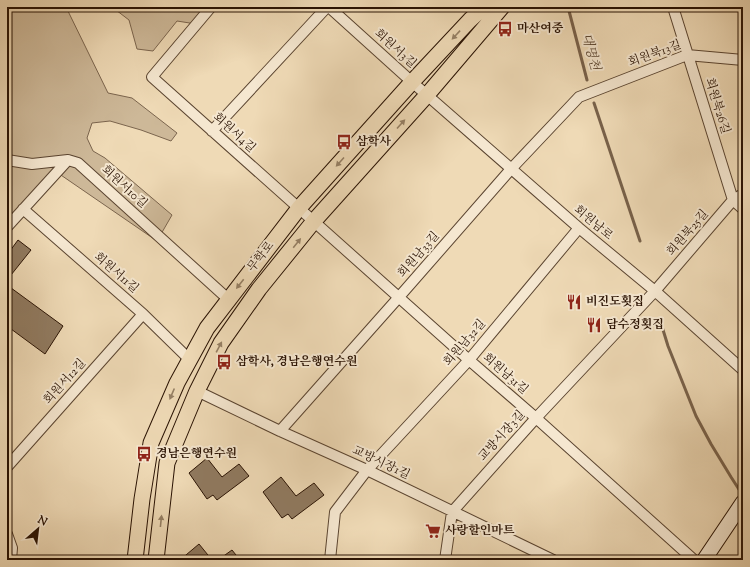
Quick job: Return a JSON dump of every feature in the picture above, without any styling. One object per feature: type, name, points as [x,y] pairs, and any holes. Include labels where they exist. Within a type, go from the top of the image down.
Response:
[{"type":"main road","name":"무학로","points":[[136,560],[142,499],[151,443],[177,383],[207,328],[299,208],[412,82],[484,7]]},
{"type":"main road","name":"무학로","points":[[156,560],[167,462],[197,391],[221,342],[260,289],[314,221],[427,95],[502,7]]},
{"type":"main road","points":[[704,560],[743,502]]},
{"type":"street","name":"회원서4길","points":[[211,7],[152,77],[299,208]]},
{"type":"street","name":"회원서3길","points":[[328,7],[427,95]]},
{"type":"street","points":[[212,131],[328,7]]},
{"type":"street","name":"회원북26길","points":[[673,7],[733,200]]},
{"type":"street","name":"회원북13길","points":[[579,97],[687,55],[743,60]]},
{"type":"street","name":"회원남로","points":[[427,95],[579,228],[655,291],[743,370]]},
{"type":"street","name":"회원남33길","points":[[280,431],[511,169],[579,97]]},
{"type":"street","points":[[7,160],[32,164],[68,160]]},
{"type":"street","points":[[7,227],[68,160]]},
{"type":"street","name":"회원서10길","points":[[68,160],[78,163],[228,299]]},
{"type":"street","name":"회원북25길","points":[[655,291],[733,200],[743,194]]},
{"type":"street","points":[[733,200],[743,209]]},
{"type":"street","name":"회원남31길","points":[[299,208],[694,560]]},
{"type":"street","name":"회원서11길","points":[[23,209],[143,314],[189,359]]},
{"type":"street","name":"회원남32길","points":[[330,560],[335,512],[367,470],[469,360],[579,228]]},
{"type":"street","name":"교방시장3길","points":[[452,512],[536,418],[655,291]]},
{"type":"street","name":"회원서12길","points":[[7,467],[143,314]]},
{"type":"street","name":"교방시장1길","points":[[197,391],[280,431],[367,470],[553,560]]},
{"type":"street","points":[[445,560],[452,512]]},
{"type":"street","points":[[7,534],[12,548],[11,560]]},
{"type":"shaded area","points":[[7,7],[66,7],[108,93],[132,98],[177,133],[171,141],[110,121],[92,123],[87,138],[93,151],[105,158],[172,215],[157,241],[55,171],[7,223]]},
{"type":"shaded area","points":[[112,7],[211,7],[196,24],[177,21],[153,51],[137,49],[129,20]]},
{"type":"building","points":[[18,240],[31,250],[7,280],[7,255]]},
{"type":"building","points":[[7,285],[63,326],[45,354],[7,326]]},
{"type":"building","points":[[207,458],[222,477],[239,464],[249,476],[217,500],[213,495],[207,499],[189,473]]},
{"type":"building","points":[[281,477],[296,496],[314,483],[324,495],[292,519],[288,514],[282,518],[263,492]]},
{"type":"building","points":[[199,544],[212,560],[180,560]]},
{"type":"building","points":[[232,550],[240,560],[218,560]]},
{"type":"waterway","name":"대명천","points":[[568,7],[587,80]]},
{"type":"waterway","points":[[594,103],[640,241]]},
{"type":"waterway","points":[[660,320],[668,346],[696,416],[711,444],[740,491]]},
{"type":"place","name":"마산여중","points":[[505,29]]},
{"type":"place","name":"삼학사","points":[[344,142]]},
{"type":"place","name":"비진도횟집","points":[[574,302]]},
{"type":"place","name":"담수정횟집","points":[[594,325]]},
{"type":"place","name":"삼학사, 경남은행연수원","points":[[224,362]]},
{"type":"place","name":"경남은행연수원","points":[[144,454]]},
{"type":"place","name":"사랑할인마트","points":[[433,531]]}]
